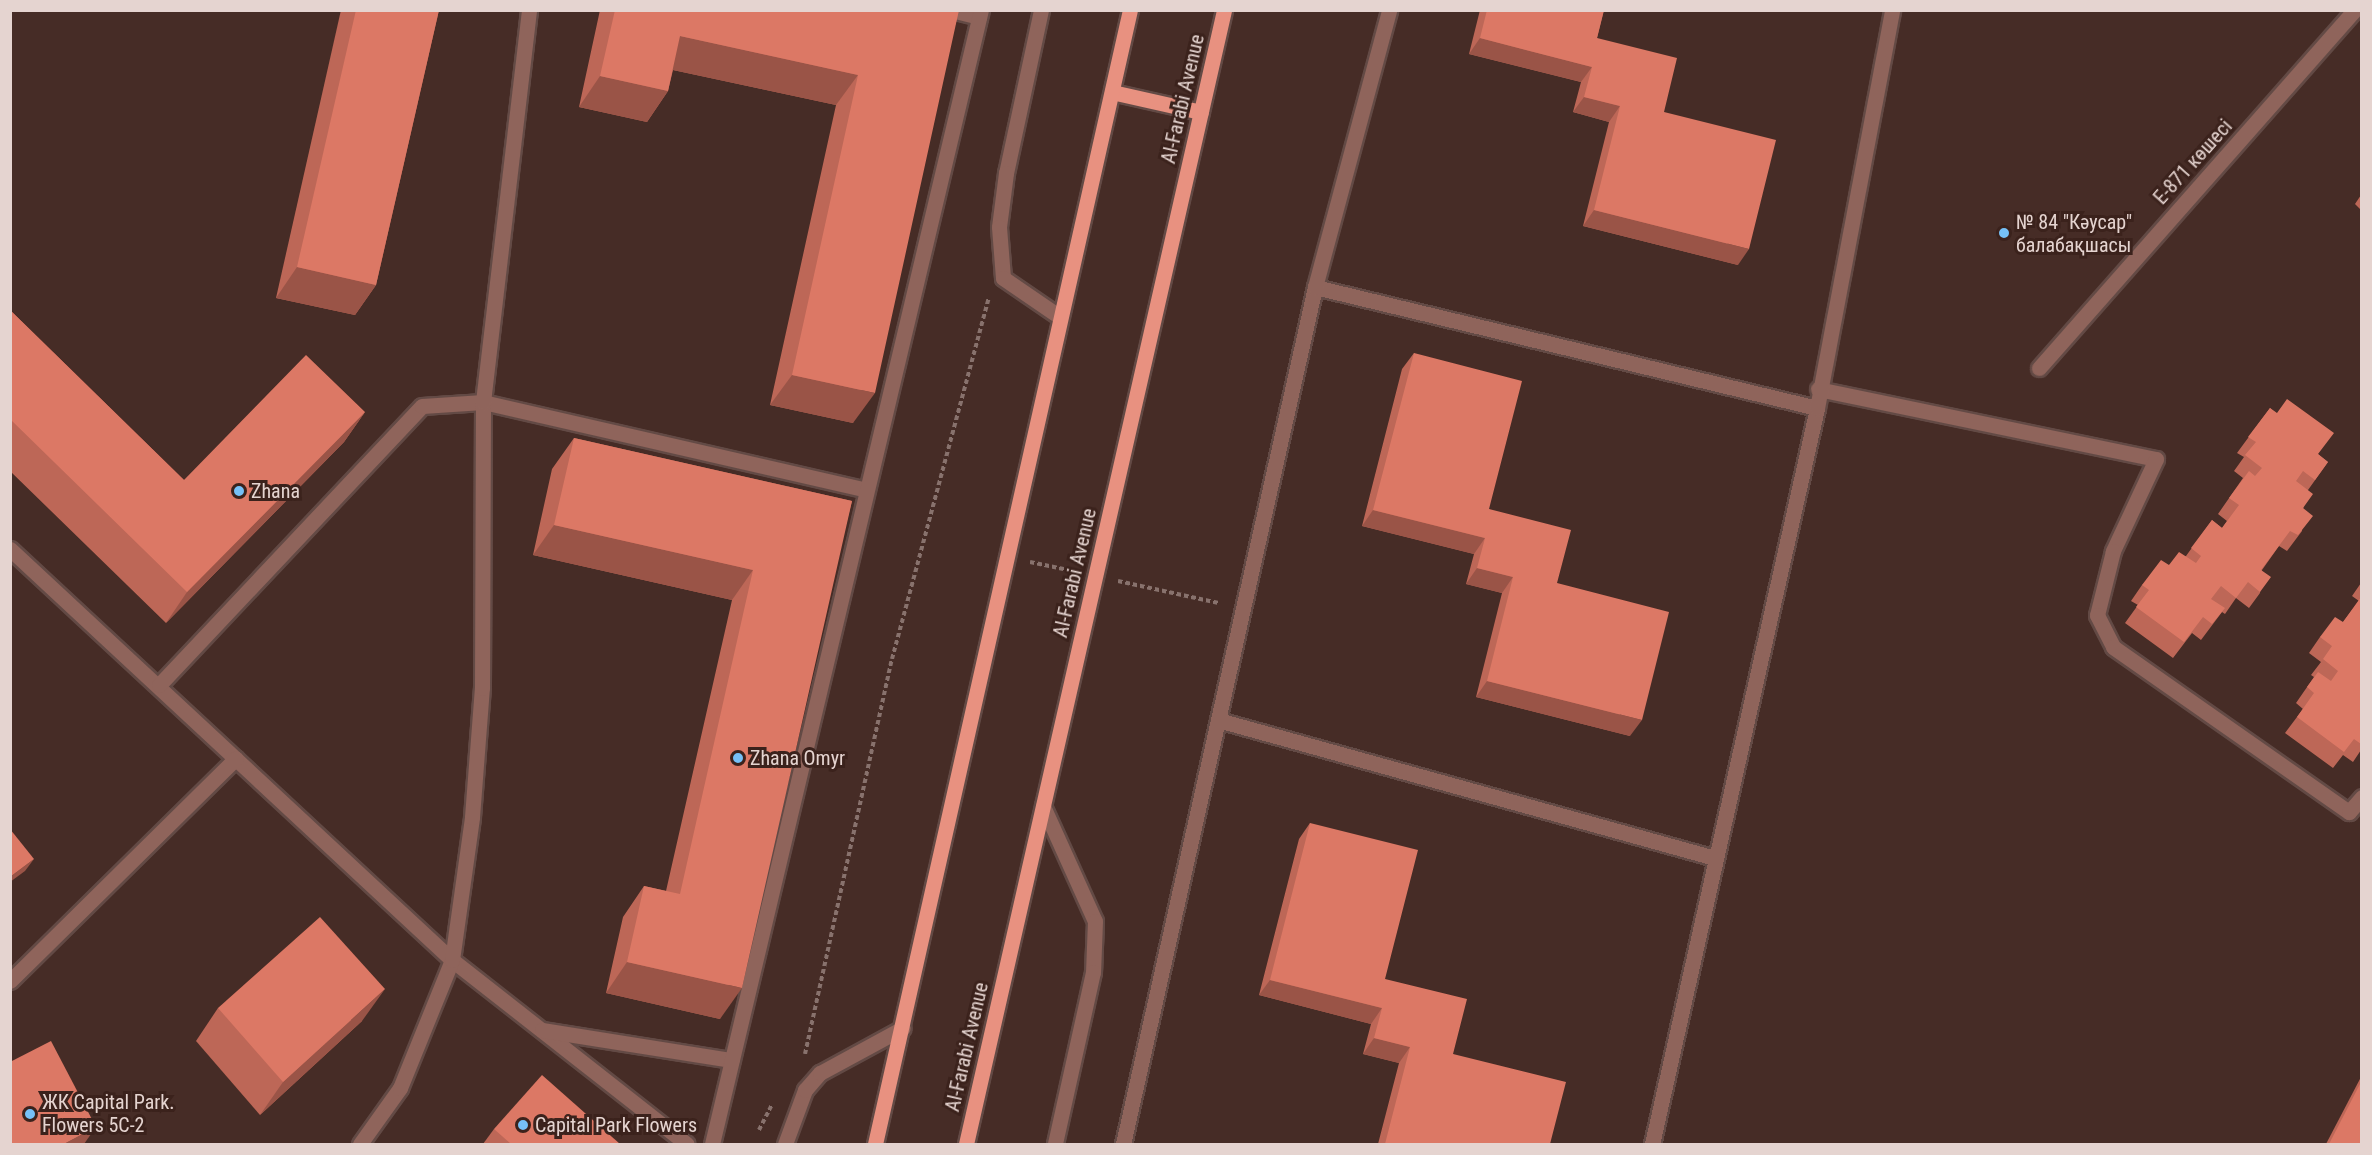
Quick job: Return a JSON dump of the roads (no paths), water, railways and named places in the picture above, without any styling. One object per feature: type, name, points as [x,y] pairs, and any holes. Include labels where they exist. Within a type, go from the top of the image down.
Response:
[{"type":"main road","points":[[874,1144],[903,1028],[1130,10]]},
{"type":"main road","name":"Al-Farabi Avenue","points":[[966,1144],[1224,10]]},
{"type":"main road","points":[[1112,92],[1201,112]]},
{"type":"street","points":[[360,1144],[400,1088],[452,960],[472,817],[482,688],[483,402],[529,10]]},
{"type":"street","points":[[712,1144],[980,14],[951,10]]},
{"type":"street","points":[[1041,10],[1006,172],[999,227],[1003,278],[1060,317]]},
{"type":"street","points":[[1123,1144],[1315,287],[1389,10]]},
{"type":"street","points":[[1652,1144],[1817,408],[1818,389],[1892,10]]},
{"type":"street","name":"Е-871 көшесі","points":[[2038,368],[2355,10]]},
{"type":"street","points":[[1315,287],[1817,408]]},
{"type":"street","points":[[1818,389],[2156,459],[2113,551],[2097,615],[2113,647],[2349,812],[2361,797]]},
{"type":"street","points":[[159,685],[422,406],[483,402],[866,490]]},
{"type":"street","points":[[10,549],[159,685],[452,960],[687,1144]]},
{"type":"street","points":[[1218,720],[1715,858]]},
{"type":"street","points":[[10,981],[236,758]]},
{"type":"street","points":[[1043,806],[1095,921],[1093,972],[1055,1144]]},
{"type":"street","points":[[785,1144],[805,1090],[820,1073],[903,1028]]},
{"type":"street","points":[[540,1029],[732,1060]]},
{"type":"place","name":"№ 84 \"Кәусар\" балабақшасы","points":[[2004,233]]},
{"type":"place","name":"Zhana","points":[[239,491]]},
{"type":"place","name":"Zhana Omyr","points":[[738,758]]},
{"type":"place","name":"ЖК Capital Park. Flowers 5C-2","points":[[30,1114]]},
{"type":"place","name":"Capital Park Flowers","points":[[523,1125]]}]
